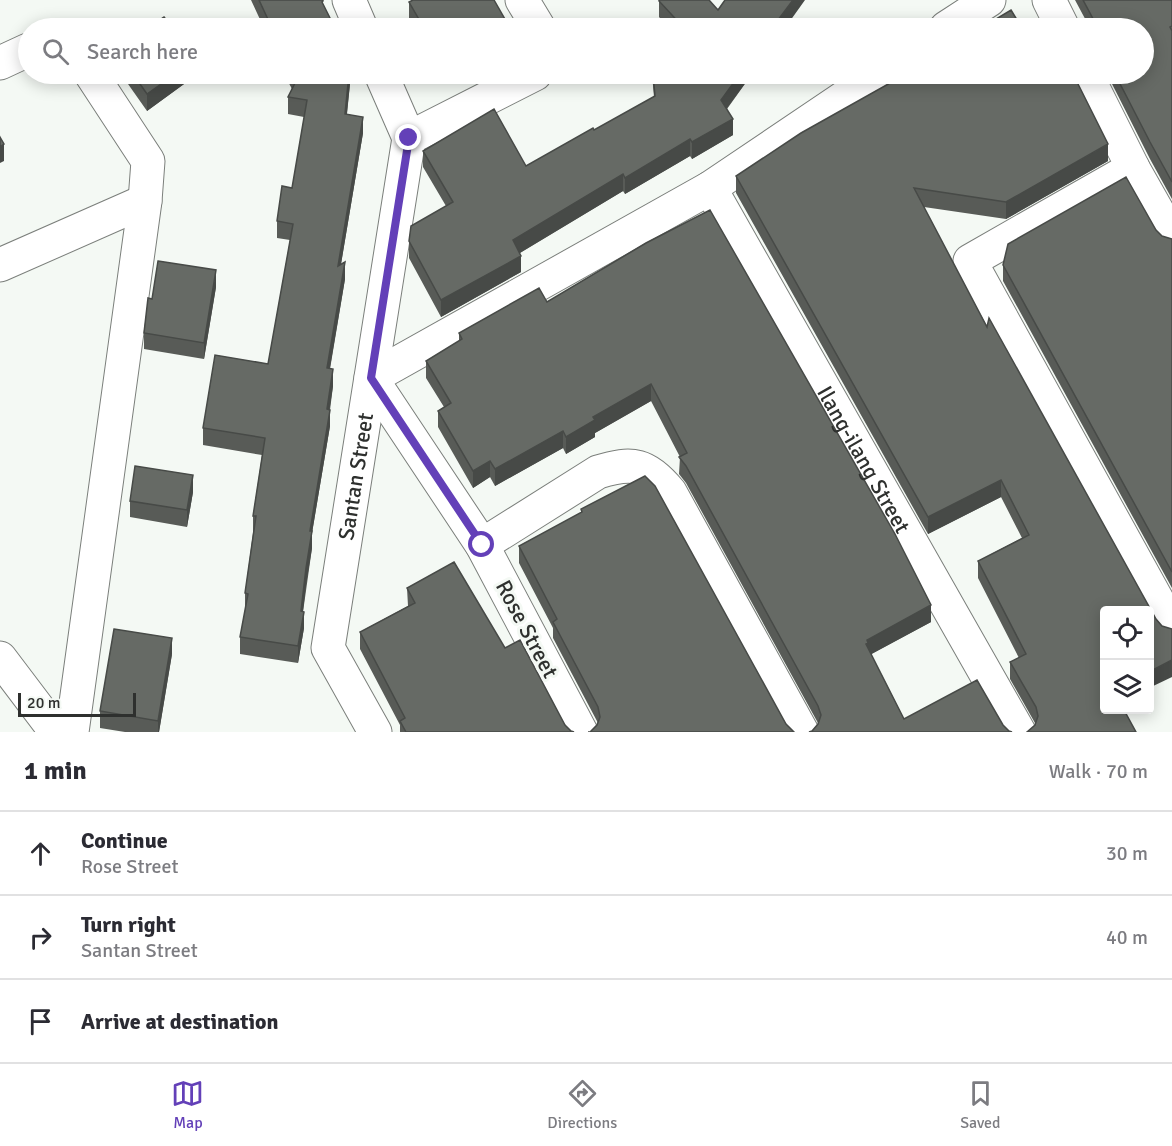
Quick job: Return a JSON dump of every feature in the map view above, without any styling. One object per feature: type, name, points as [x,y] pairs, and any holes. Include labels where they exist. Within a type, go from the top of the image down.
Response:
[{"type":"street","points":[[349,0],[357,18]]},
{"type":"street","points":[[522,0],[533,18]]},
{"type":"street","points":[[961,18],[988,0]]},
{"type":"street","points":[[1049,0],[1058,18]]},
{"type":"street","points":[[0,63],[18,55]]},
{"type":"street","points":[[72,732],[145,201],[148,161],[98,84]]},
{"type":"street","points":[[385,84],[409,138],[515,84]]},
{"type":"street","points":[[371,378],[710,188],[864,84]]},
{"type":"street","points":[[1091,84],[1133,168],[1172,237]]},
{"type":"street","name":"Santan Street","points":[[375,732],[328,648],[409,138]]},
{"type":"street","points":[[1133,168],[970,261],[1172,627]]},
{"type":"street","name":"Ilang-ilang Street","points":[[710,188],[1020,732]]},
{"type":"street","points":[[0,265],[145,201]]},
{"type":"street","name":"Rose Street","points":[[371,378],[482,545],[581,732]]},
{"type":"street","points":[[482,545],[598,472],[618,465],[639,467],[657,476],[670,492],[802,732]]},
{"type":"street","points":[[0,658],[56,732]]},
{"type":"building","points":[[259,0],[323,0],[330,18],[267,18]]},
{"type":"building","points":[[413,0],[494,0],[504,18],[418,18],[409,2]]},
{"type":"building","points":[[709,0],[718,10],[725,0],[793,0],[780,18],[675,18],[659,1]]},
{"type":"building","points":[[1083,0],[1172,0],[1172,26],[1170,27],[1172,31],[1172,182],[1120,84],[1154,84],[1154,18],[1093,18]]},
{"type":"building","points":[[1011,10],[1016,18],[998,18]]},
{"type":"building","points":[[140,84],[161,84],[147,94]]},
{"type":"building","points":[[294,84],[348,84],[345,114],[363,117],[338,266],[345,262],[327,368],[333,369],[327,409],[330,410],[310,531],[312,531],[301,611],[304,612],[298,646],[240,637],[248,594],[245,593],[256,516],[253,516],[265,438],[203,428],[215,355],[268,364],[293,224],[277,221],[282,186],[292,188],[307,100],[288,97]]},
{"type":"building","points":[[654,84],[733,84],[721,100],[733,119],[692,142],[690,139],[625,178],[623,174],[513,240],[521,256],[441,300],[409,241],[411,226],[453,202],[423,151],[494,109],[526,166],[655,96]]},
{"type":"building","points":[[888,84],[1078,84],[1108,144],[1006,202],[914,188],[987,327],[989,318],[1149,606],[1100,606],[1100,714],[1126,714],[1136,732],[1027,732],[1035,725],[1038,716],[1036,707],[1010,662],[1026,654],[978,561],[1029,535],[1001,480],[928,517],[736,176],[801,133]]},
{"type":"building","points":[[1126,177],[1156,230],[1162,236],[1172,239],[1172,572],[1003,265],[1008,244]]},
{"type":"building","points":[[710,210],[895,534],[931,605],[867,640],[866,644],[904,719],[977,680],[1003,725],[1012,732],[809,732],[818,724],[821,715],[818,706],[679,457],[687,453],[651,384],[593,417],[595,420],[566,437],[563,431],[495,469],[490,461],[473,471],[438,411],[451,403],[426,361],[462,339],[459,333],[539,288],[547,302],[646,243]]},
{"type":"building","points":[[158,261],[216,270],[204,343],[144,333],[148,298],[152,299]]},
{"type":"building","points":[[135,466],[193,475],[187,510],[130,501]]},
{"type":"building","points":[[645,476],[655,486],[786,724],[794,732],[590,732],[597,725],[600,717],[598,707],[553,622],[557,619],[519,546],[582,512],[581,509]]},
{"type":"building","points":[[454,562],[505,648],[520,640],[565,725],[574,732],[406,732],[400,721],[405,718],[360,632],[415,603],[407,588]]},
{"type":"building","points":[[1154,615],[1162,626],[1172,629],[1172,660],[1154,669]]},
{"type":"building","points":[[114,629],[172,638],[158,721],[100,711]]},
{"type":"route","points":[[409,138],[371,378],[482,545]]}]
